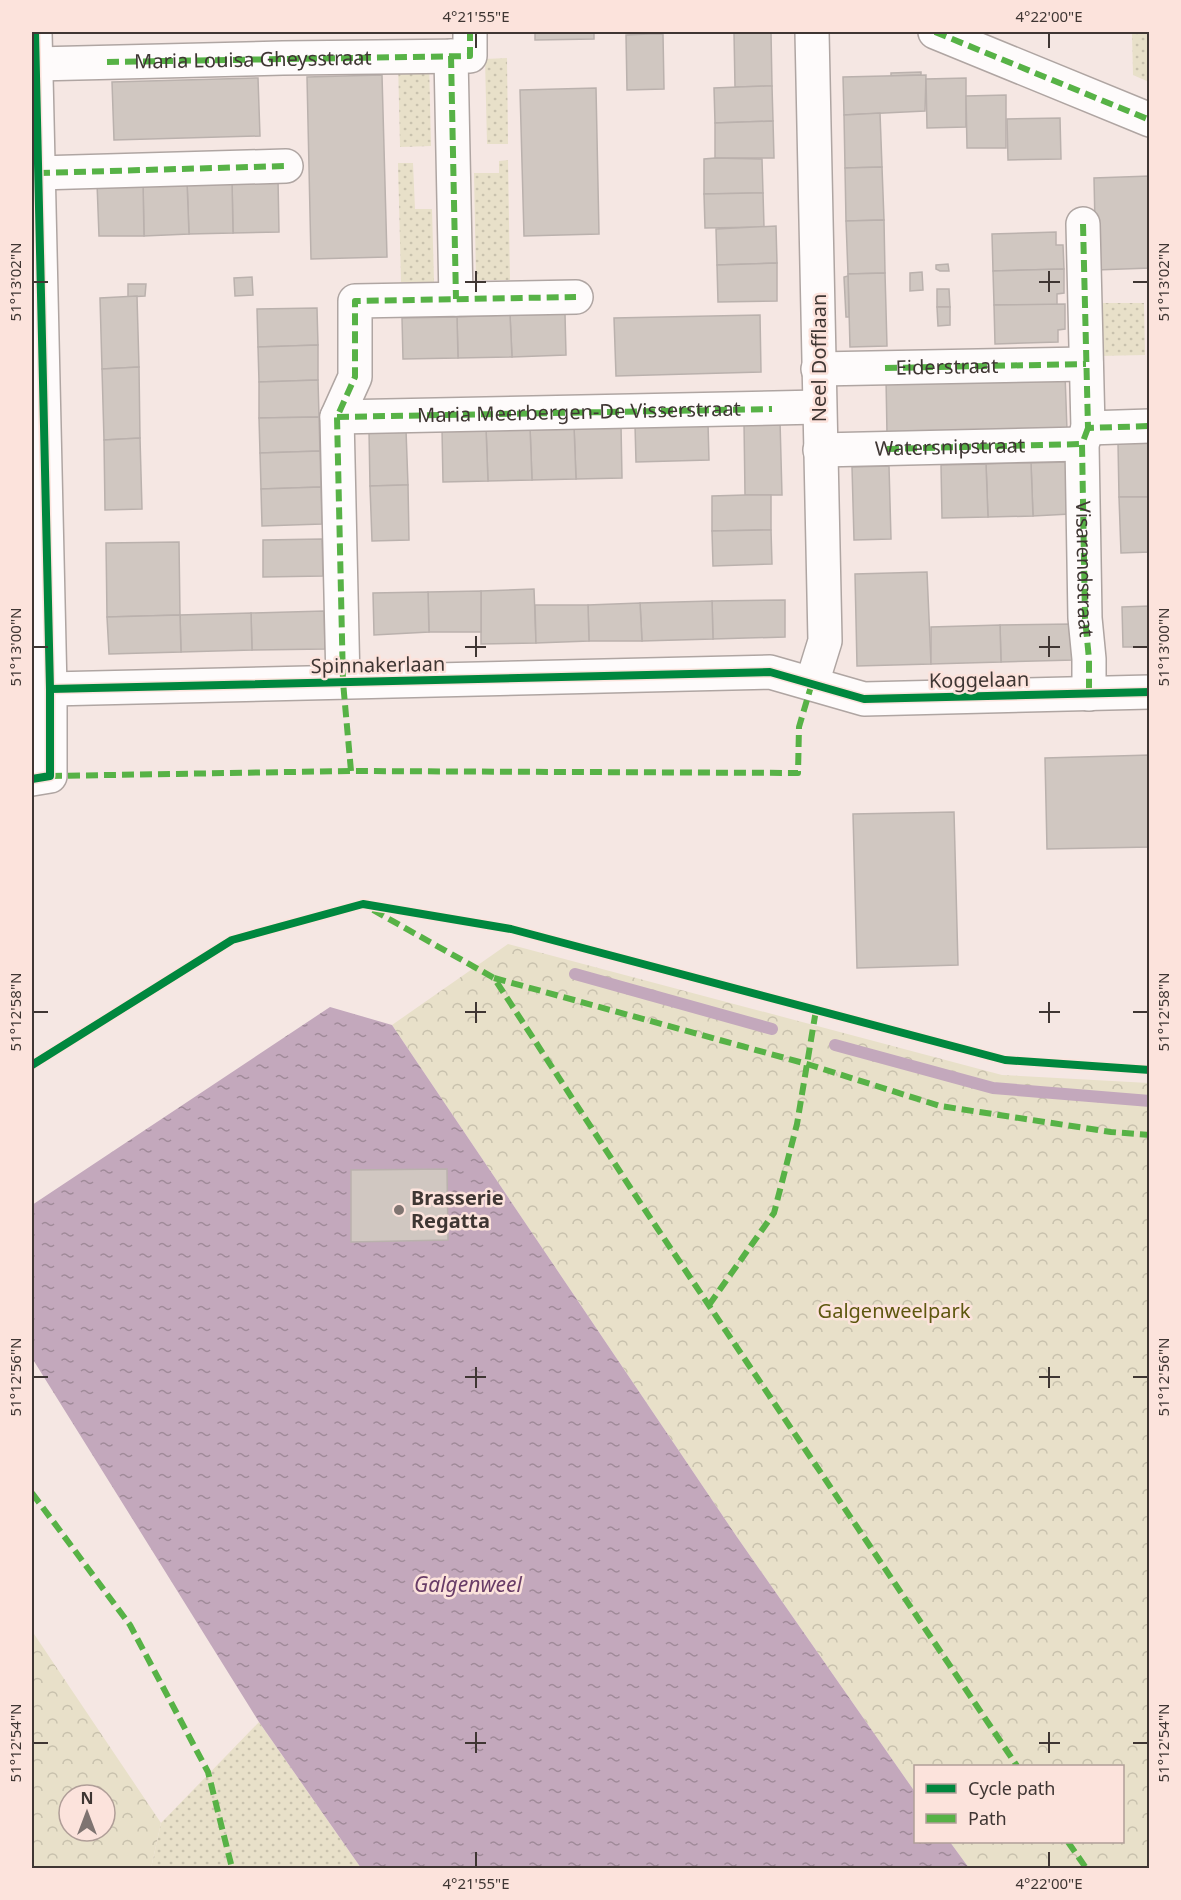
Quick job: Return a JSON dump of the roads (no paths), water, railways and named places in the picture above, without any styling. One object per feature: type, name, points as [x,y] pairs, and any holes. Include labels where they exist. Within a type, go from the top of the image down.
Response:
[{"type":"street","points":[[35,32],[39,513],[50,689],[41,778]]},
{"type":"street","name":"Neel Dofflaan","points":[[812,32],[825,641],[812,683]]},
{"type":"street","points":[[935,32],[1149,120]]},
{"type":"street","points":[[456,300],[464,48]]},
{"type":"street","name":"Maria Louisa Gheysstraat","points":[[36,64],[464,48]]},
{"type":"street","points":[[36,181],[286,166]]},
{"type":"street","name":"Visarendstraat","points":[[1083,224],[1085,293],[1080,364],[1085,436],[1085,618],[1089,659],[1089,694]]},
{"type":"street","points":[[343,682],[337,417],[355,377],[355,302],[576,297]]},
{"type":"street","name":"Eiderstraat","points":[[818,369],[1080,364]]},
{"type":"street","name":"Maria Meerbergen-De Visserstraat","points":[[337,417],[819,407]]},
{"type":"street","name":"Watersnipstraat","points":[[820,450],[887,449],[1085,436],[1149,426]]},
{"type":"street","name":"Spinnakerlaan","points":[[50,689],[770,672],[812,683]]},
{"type":"street","name":"Koggelaan","points":[[812,683],[864,699],[1149,692]]},
{"type":"water","name":"Galgenweel","points":[[330,1007],[392,1025],[737,1537],[914,1791],[914,1843],[951,1843],[969,1868],[361,1868],[259,1722],[32,1358],[32,1205]]},
{"type":"waterway","points":[[575,974],[772,1029]]},
{"type":"waterway","points":[[835,1045],[993,1088],[1150,1101]]},
{"type":"place","name":"Brasserie Regatta","points":[[399,1210]]},
{"type":"park label","name":"Galgenweelpark","points":[[894,1311]]}]
